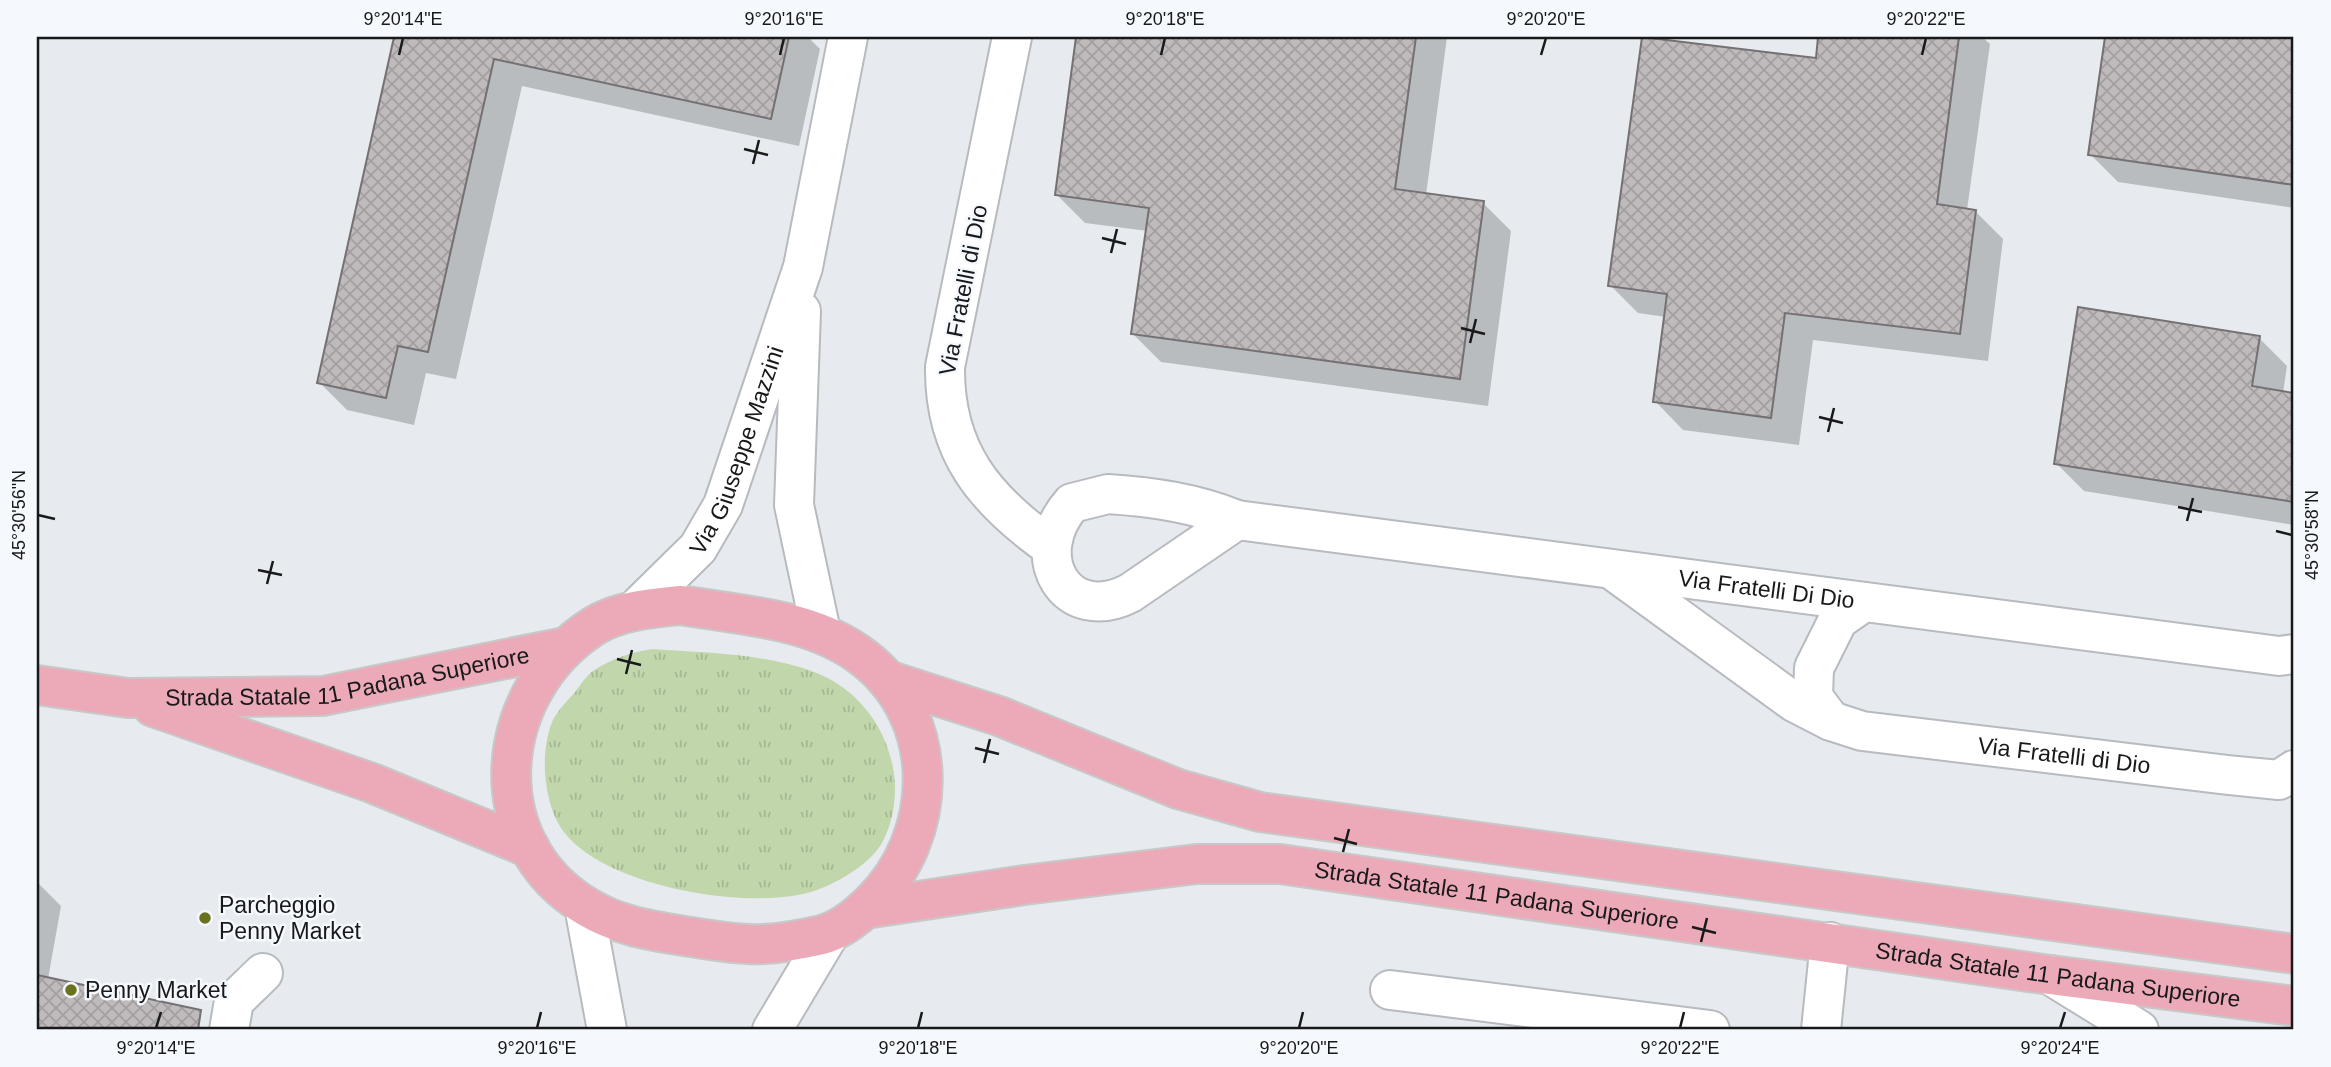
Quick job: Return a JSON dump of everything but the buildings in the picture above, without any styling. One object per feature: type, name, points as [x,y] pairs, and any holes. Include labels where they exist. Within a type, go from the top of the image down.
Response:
[{"type":"main road","name":"Strada Statale 11 Padana Superiore","points":[[681,605],[795,624],[821,632],[857,652],[887,680],[914,727],[921,753],[923,807],[906,859],[888,886],[864,909],[830,933],[775,946],[750,946],[634,928],[584,906],[554,881],[530,848],[514,804],[511,759],[517,723],[532,688],[565,647],[597,624],[635,610],[681,605]]},
{"type":"main road","name":"Strada Statale 11 Padana Superiore","points":[[37,685],[128,698],[323,696],[565,647]]},
{"type":"main road","name":"Strada Statale 11 Padana Superiore","points":[[887,680],[999,716],[1178,789],[1260,812],[2294,954]]},
{"type":"main road","name":"Strada Statale 11 Padana Superiore","points":[[128,698],[372,783],[530,848]]},
{"type":"main road","name":"Strada Statale 11 Padana Superiore","points":[[864,909],[1024,885],[1197,864],[1256,863],[2050,975],[2294,1006]]},
{"type":"street","name":"Via Giuseppe Mazzini","points":[[635,610],[685,564],[711,530],[723,505],[803,267],[848,37]]},
{"type":"street","name":"Via Fratelli di Dio","points":[[1012,37],[945,367],[945,393],[953,437],[961,454],[1004,510],[1051,547]]},
{"type":"street","name":"Via Giuseppe Mazzini","points":[[803,267],[794,505],[821,632]]},
{"type":"street","name":"Via Fratelli Di Dio","points":[[1051,547],[1053,529],[1072,503],[1085,497],[1108,494],[1146,496],[1208,509],[1237,520],[2279,656],[2294,654]]},
{"type":"street","points":[[1051,547],[1052,564],[1062,586],[1085,598],[1116,601],[1237,520]]},
{"type":"street","name":"Via Fratelli di Dio","points":[[1611,569],[1794,702],[1831,721],[1862,731],[2279,780],[2294,770]]},
{"type":"street","name":"Via Fratelli di Dio","points":[[1831,721],[1813,696],[1814,668],[1838,620],[1864,602]]},
{"type":"street","points":[[584,906],[607,1030]]},
{"type":"street","points":[[772,1030],[830,933]]},
{"type":"street","points":[[1821,1030],[1830,943]]},
{"type":"street","points":[[229,1030],[234,1001],[263,973]]},
{"type":"street","points":[[2050,975],[2139,1030]]},
{"type":"street","points":[[1390,990],[1710,1030]]},
{"type":"green space","points":[[652,649],[775,661],[814,672],[837,684],[857,700],[873,719],[885,741],[893,766],[895,791],[892,816],[883,841],[871,857],[845,877],[817,890],[789,896],[755,898],[717,896],[677,889],[639,878],[604,864],[577,845],[558,823],[546,786],[546,744],[553,720],[593,671],[621,657]]},
{"type":"place","name":"Parcheggio Penny Market","points":[[205,918]]},
{"type":"place","name":"Penny Market","points":[[71,990]]}]
